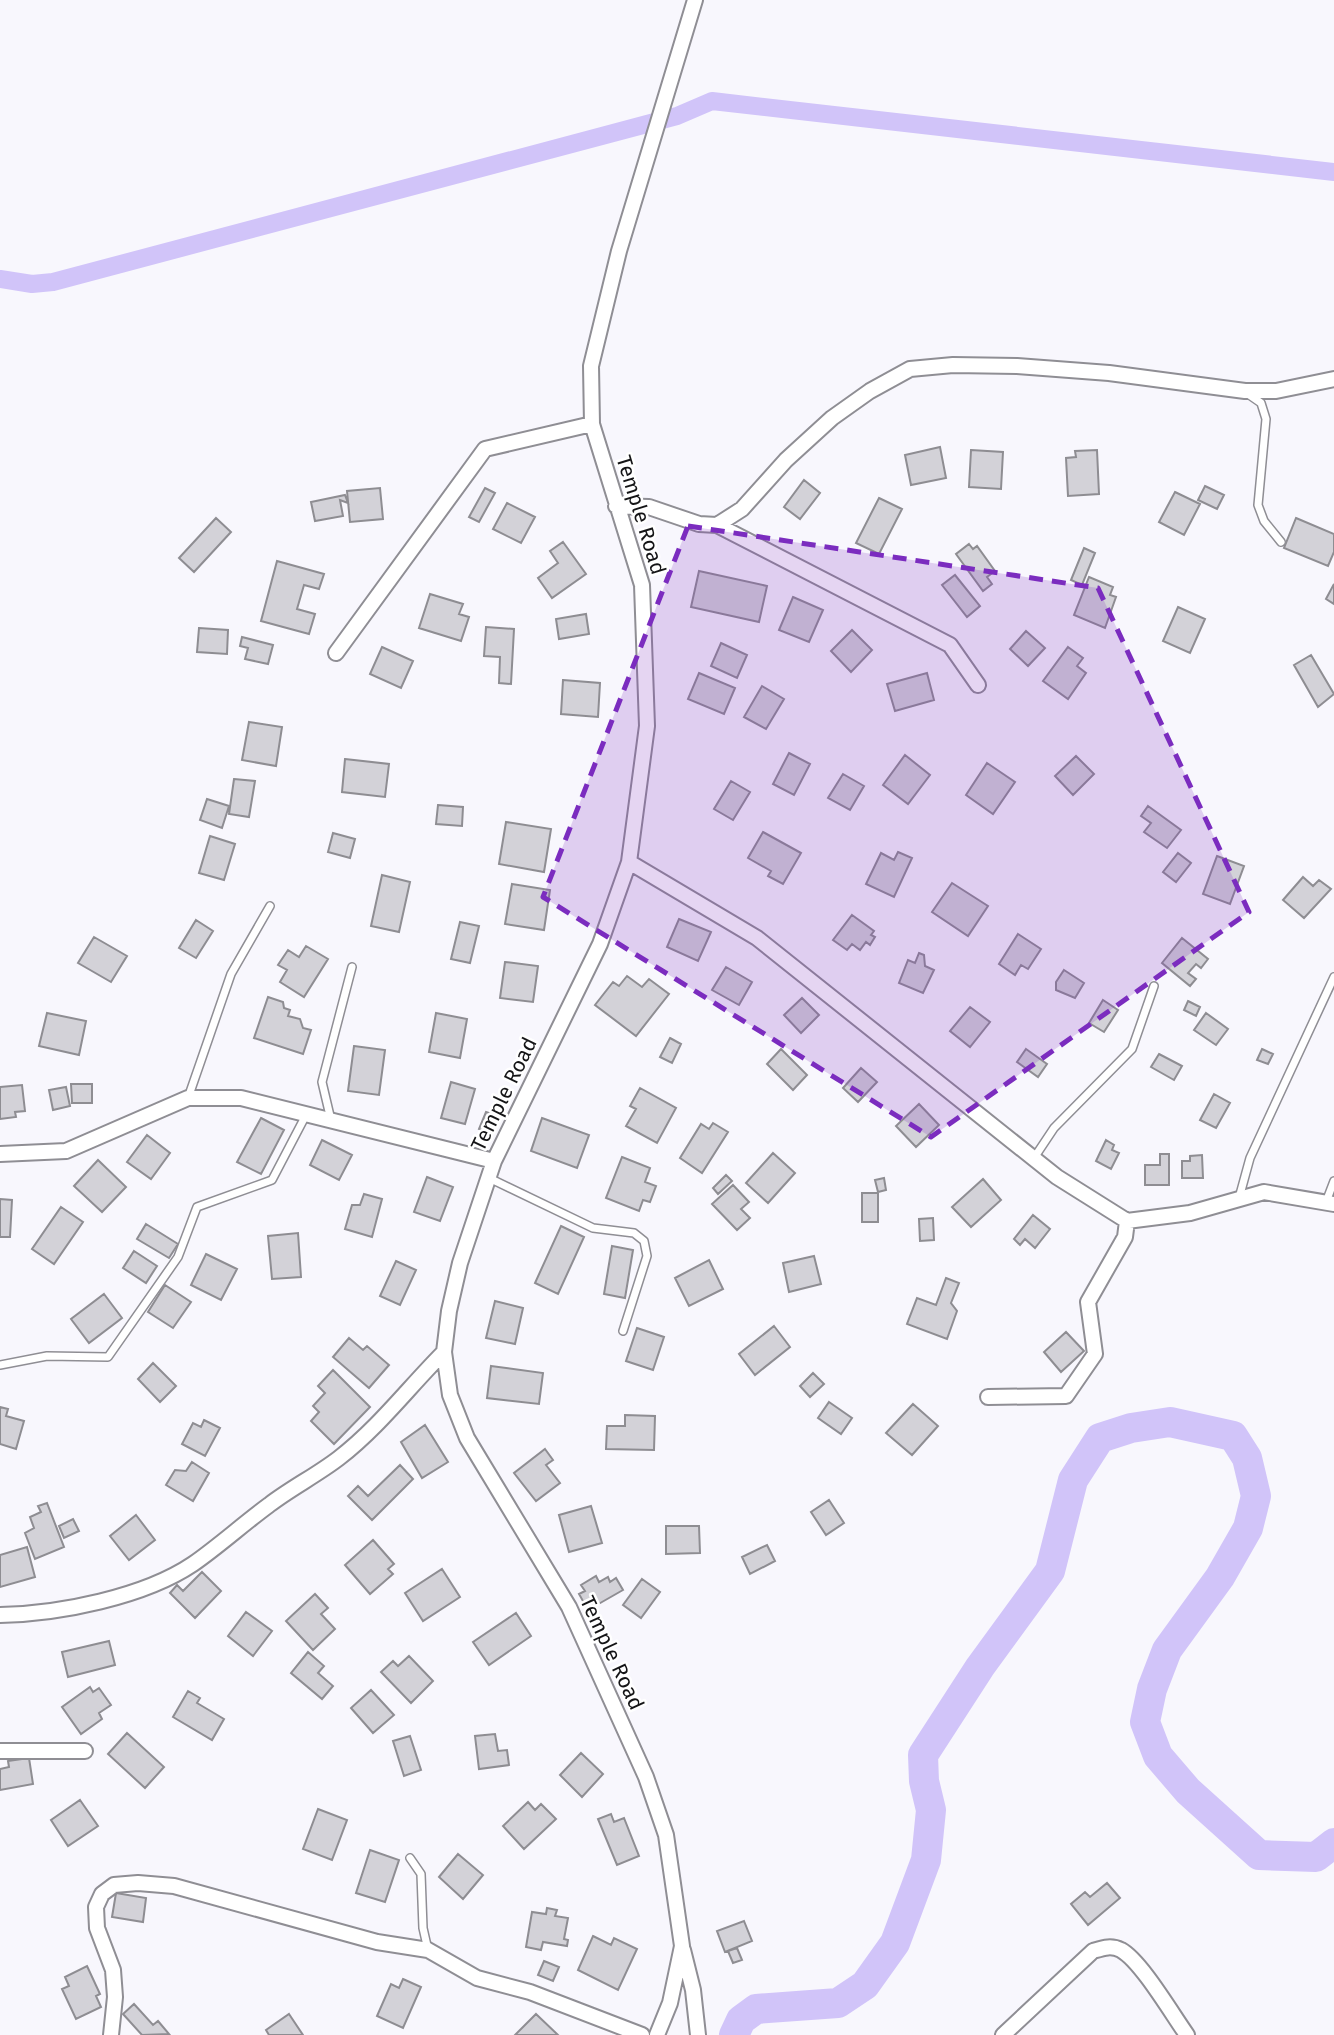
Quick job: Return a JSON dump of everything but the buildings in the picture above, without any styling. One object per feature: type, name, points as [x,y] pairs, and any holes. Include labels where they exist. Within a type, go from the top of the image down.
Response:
[{"type":"street","name":"Temple Road","points":[[657,2035],[670,2003],[682,1946],[666,1835],[646,1777],[569,1607],[467,1438],[450,1395],[444,1352],[449,1311],[460,1263],[495,1161],[600,944],[629,862],[647,726],[642,585],[592,424],[591,366],[619,251],[695,0]]},
{"type":"street","points":[[717,525],[742,509],[786,460],[832,418],[870,391],[910,369],[953,365],[1017,366],[1110,373],[1245,391],[1276,391],[1334,379]]},
{"type":"street","points":[[336,653],[485,449],[592,424]]},
{"type":"street","points":[[616,506],[649,508],[699,524],[717,525],[950,645],[978,685]]},
{"type":"street","points":[[629,862],[757,938],[1034,1158],[1079,1192],[1127,1221],[1190,1213],[1264,1192],[1330,1203]]},
{"type":"street","points":[[0,1154],[66,1151],[188,1098],[241,1098],[495,1161]]},
{"type":"street","points":[[988,1397],[1066,1396],[1095,1353],[1088,1302],[1125,1237],[1127,1221]]},
{"type":"street","points":[[0,1615],[65,1608],[113,1597],[162,1581],[193,1564],[273,1502],[339,1458],[382,1419],[444,1352]]},
{"type":"street","points":[[0,1751],[85,1751]]},
{"type":"street","points":[[111,2035],[115,1997],[113,1970],[97,1928],[96,1907],[102,1894],[114,1885],[138,1883],[174,1886],[377,1942],[428,1950],[477,1978],[530,1992],[642,2035]]},
{"type":"street","points":[[682,1946],[693,1990],[698,2035]]},
{"type":"street","points":[[1003,2035],[1093,1951],[1110,1947],[1122,1950],[1146,1978],[1186,2035]]},
{"type":"lane","points":[[1245,391],[1261,403],[1266,419],[1258,505],[1264,521],[1281,542]]},
{"type":"lane","points":[[188,1098],[231,974],[270,906]]},
{"type":"lane","points":[[332,1120],[322,1082],[352,967]]},
{"type":"lane","points":[[1239,1198],[1250,1158],[1334,977]]},
{"type":"lane","points":[[1034,1158],[1054,1128],[1132,1049],[1154,986]]},
{"type":"lane","points":[[0,1365],[47,1356],[108,1357],[178,1257],[197,1207],[272,1180],[306,1114]]},
{"type":"lane","points":[[489,1178],[593,1228],[634,1233],[644,1241],[647,1256],[623,1331]]},
{"type":"lane","points":[[1330,1203],[1334,1181]]},
{"type":"lane","points":[[410,1858],[421,1874],[423,1928],[428,1950]]},
{"type":"highlighted area","points":[[688,526],[1098,588],[1249,912],[931,1137],[543,897]]},
{"type":"waterway","points":[[0,279],[32,284],[53,282],[677,116],[712,101],[1334,172]]},
{"type":"waterway","points":[[734,2035],[741,2020],[756,2009],[838,2003],[865,1985],[895,1943],[926,1860],[931,1810],[924,1781],[923,1755],[980,1667],[1050,1571],[1073,1480],[1100,1438],[1131,1428],[1170,1422],[1233,1436],[1247,1458],[1256,1496],[1248,1528],[1220,1577],[1167,1650],[1152,1689],[1145,1722],[1158,1756],[1188,1791],[1259,1855],[1316,1857],[1334,1843]]}]
